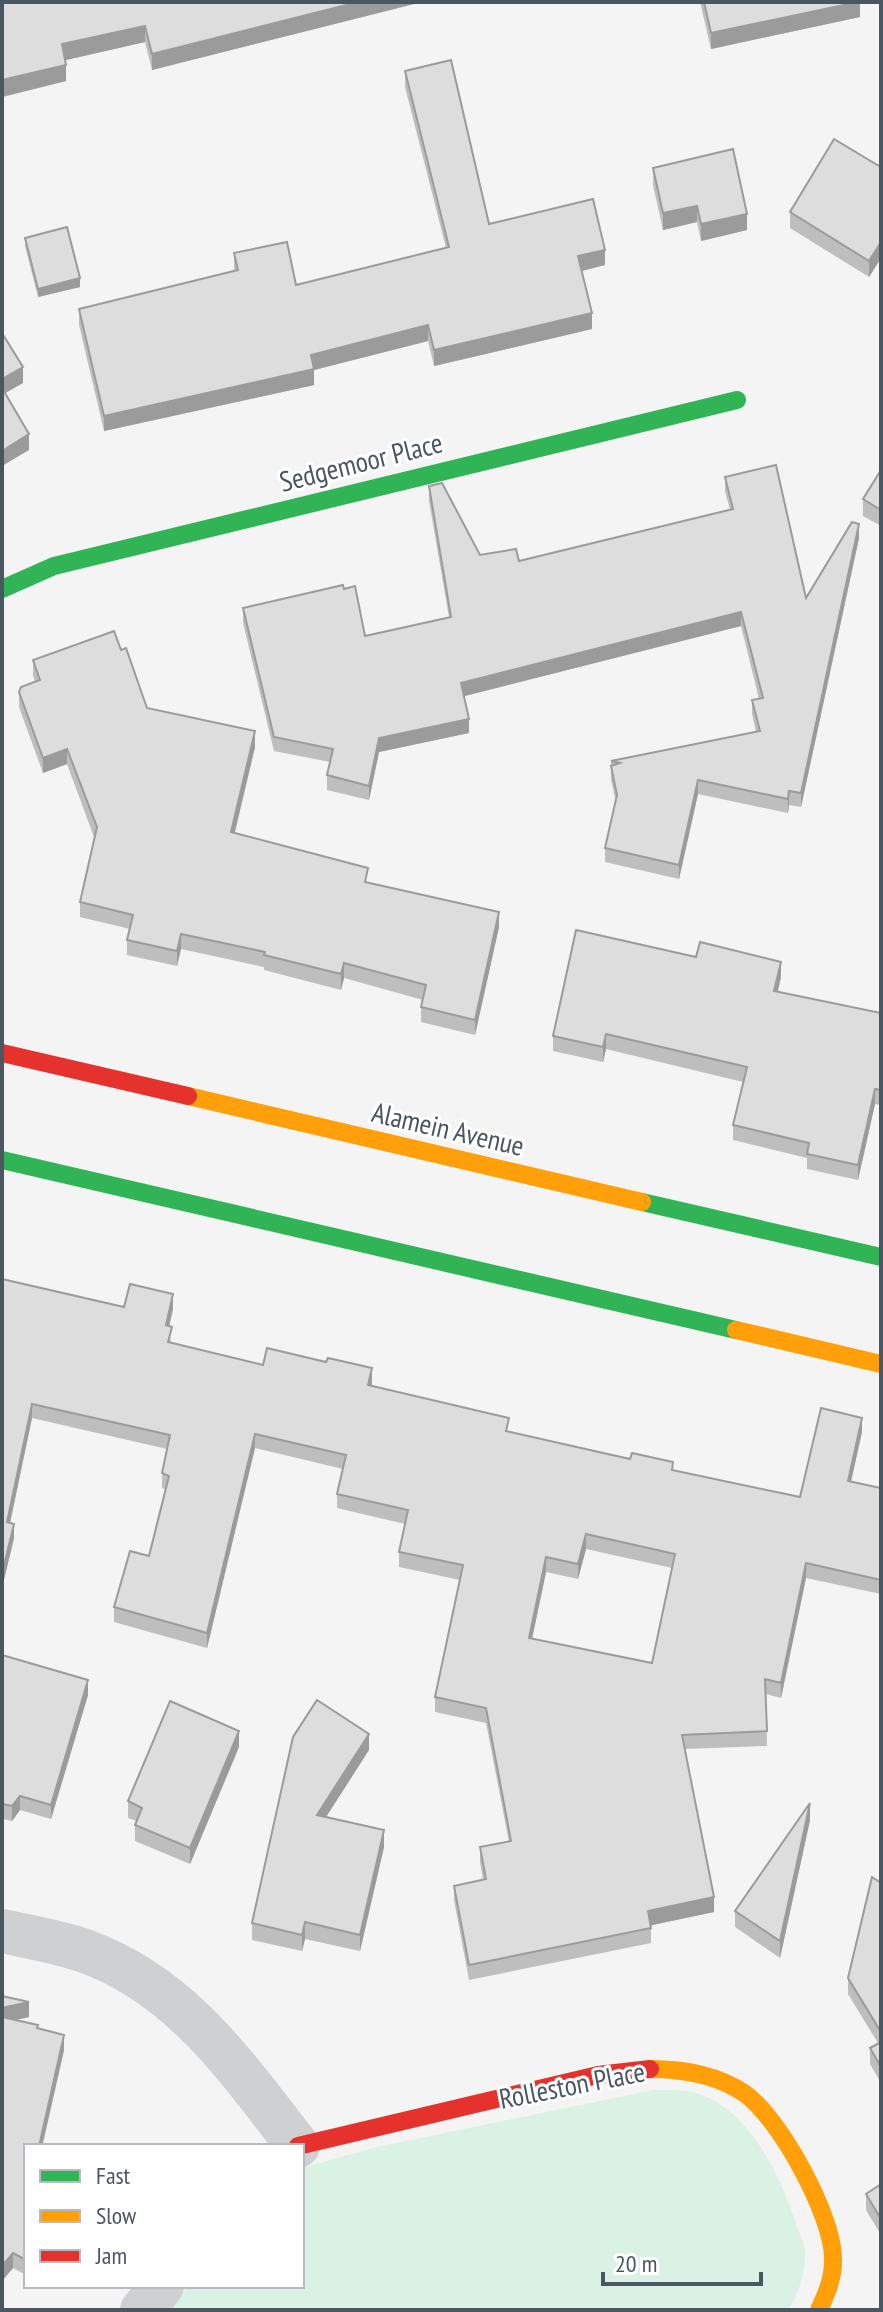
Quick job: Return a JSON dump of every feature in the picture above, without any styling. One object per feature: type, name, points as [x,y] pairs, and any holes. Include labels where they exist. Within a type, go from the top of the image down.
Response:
[{"type":"street","name":"Sedgemoor Place","points":[[2,589],[54,566],[737,400]]},
{"type":"street","name":"Alamein Avenue","points":[[2,1053],[881,1257]]},
{"type":"street","points":[[2,1160],[881,1364]]},
{"type":"street","name":"Rolleston Place","points":[[2,1931],[83,1951],[121,1966],[157,1988],[185,2010],[225,2052],[296,2144]]},
{"type":"street","name":"Rolleston Place","points":[[304,2145],[617,2072],[674,2070],[702,2076],[739,2089],[763,2113],[813,2192],[830,2229],[835,2261],[831,2288],[819,2310]]},
{"type":"street","points":[[142,2310],[160,2288]]},
{"type":"green space","points":[[653,2090],[678,2090],[702,2095],[720,2104],[749,2131],[772,2166],[805,2251],[801,2282],[788,2310],[169,2310],[186,2288],[304,2288],[304,2167],[377,2147]]},
{"type":"building","points":[[2,2],[358,2],[152,54],[145,26],[62,44],[66,65],[2,80]]},
{"type":"building","points":[[704,2],[858,2],[711,33]]},
{"type":"building","points":[[451,60],[489,224],[593,199],[605,250],[578,256],[592,313],[434,350],[428,325],[311,355],[314,369],[104,416],[79,309],[238,270],[234,253],[287,242],[296,285],[449,247],[405,71]]},
{"type":"building","points":[[834,139],[879,166],[881,163],[881,242],[869,261],[790,212]]},
{"type":"building","points":[[733,149],[747,214],[701,224],[697,206],[663,213],[653,168]]},
{"type":"building","points":[[67,227],[80,278],[38,289],[25,238]]},
{"type":"building","points":[[2,333],[23,367],[2,379]]},
{"type":"building","points":[[2,388],[29,434],[2,451]]},
{"type":"building","points":[[776,465],[806,598],[852,522],[859,524],[801,793],[789,791],[788,799],[698,780],[679,865],[605,848],[617,795],[611,766],[620,763],[611,761],[760,731],[752,700],[763,698],[741,612],[461,683],[469,719],[379,738],[369,786],[327,775],[333,749],[274,737],[243,608],[343,585],[344,589],[355,586],[365,636],[451,617],[429,486],[442,483],[480,555],[516,549],[519,561],[733,509],[725,477]]},
{"type":"building","points":[[881,470],[881,510],[863,499]]},
{"type":"building","points":[[114,631],[121,650],[126,648],[147,708],[255,731],[231,832],[368,868],[365,882],[499,912],[475,1020],[421,1007],[426,985],[344,963],[341,974],[264,955],[265,952],[181,934],[177,951],[127,940],[133,915],[80,902],[97,827],[67,749],[43,758],[19,692],[21,687],[40,680],[33,660]]},
{"type":"building","points":[[576,930],[696,957],[700,942],[781,962],[774,991],[881,1013],[881,1090],[875,1089],[858,1165],[807,1154],[809,1143],[733,1125],[747,1067],[606,1034],[603,1047],[553,1036]]},
{"type":"building","points":[[2,1279],[124,1307],[130,1284],[173,1294],[166,1325],[172,1327],[168,1342],[263,1365],[267,1348],[326,1362],[328,1358],[372,1368],[368,1385],[509,1418],[506,1431],[630,1459],[632,1453],[673,1462],[672,1470],[800,1497],[821,1408],[862,1418],[848,1481],[881,1488],[881,1580],[806,1563],[781,1683],[765,1679],[767,1731],[682,1735],[714,1897],[648,1911],[651,1928],[469,1965],[454,1886],[486,1879],[480,1847],[511,1841],[486,1708],[435,1697],[463,1565],[399,1552],[408,1510],[337,1494],[346,1455],[255,1434],[207,1633],[114,1607],[130,1551],[149,1556],[169,1476],[162,1473],[170,1435],[32,1404],[7,1522],[14,1524],[2,1573]],"holes":[[[586,1534],[675,1554],[652,1663],[529,1638],[546,1557],[578,1564]]]},
{"type":"building","points":[[2,1655],[88,1680],[51,1805],[20,1796],[12,1806],[2,1804]]},
{"type":"building","points":[[317,1700],[369,1734],[317,1815],[384,1830],[360,1935],[305,1922],[302,1935],[252,1923],[293,1737]]},
{"type":"building","points":[[170,1701],[239,1731],[190,1848],[135,1825],[142,1808],[128,1801]]},
{"type":"building","points":[[810,1803],[780,1941],[735,1911]]},
{"type":"building","points":[[872,1877],[881,1883],[881,2032],[848,1978]]},
{"type":"building","points":[[2,1996],[29,2002],[2,2008]]},
{"type":"building","points":[[2,2017],[64,2035],[40,2142],[44,2144],[24,2144],[24,2259],[13,2253],[2,2266]]},
{"type":"building","points":[[881,2042],[881,2067],[870,2048]]},
{"type":"building","points":[[881,2184],[881,2219],[866,2194]]},
{"type":"traffic: fast","points":[[2,589],[54,566],[737,400]]},
{"type":"traffic: fast","points":[[2,1160],[736,1330]]},
{"type":"traffic: fast","points":[[642,1202],[881,1257]]},
{"type":"traffic: slow","points":[[188,1096],[642,1202]]},
{"type":"traffic: slow","points":[[736,1330],[881,1364]]},
{"type":"traffic: slow","points":[[650,2069],[711,2077],[734,2087],[758,2105],[773,2123],[814,2193],[830,2239],[832,2271],[819,2310]]},
{"type":"traffic: jam","points":[[2,1053],[188,1096]]},
{"type":"traffic: jam","points":[[304,2145],[598,2075],[650,2069]]}]
